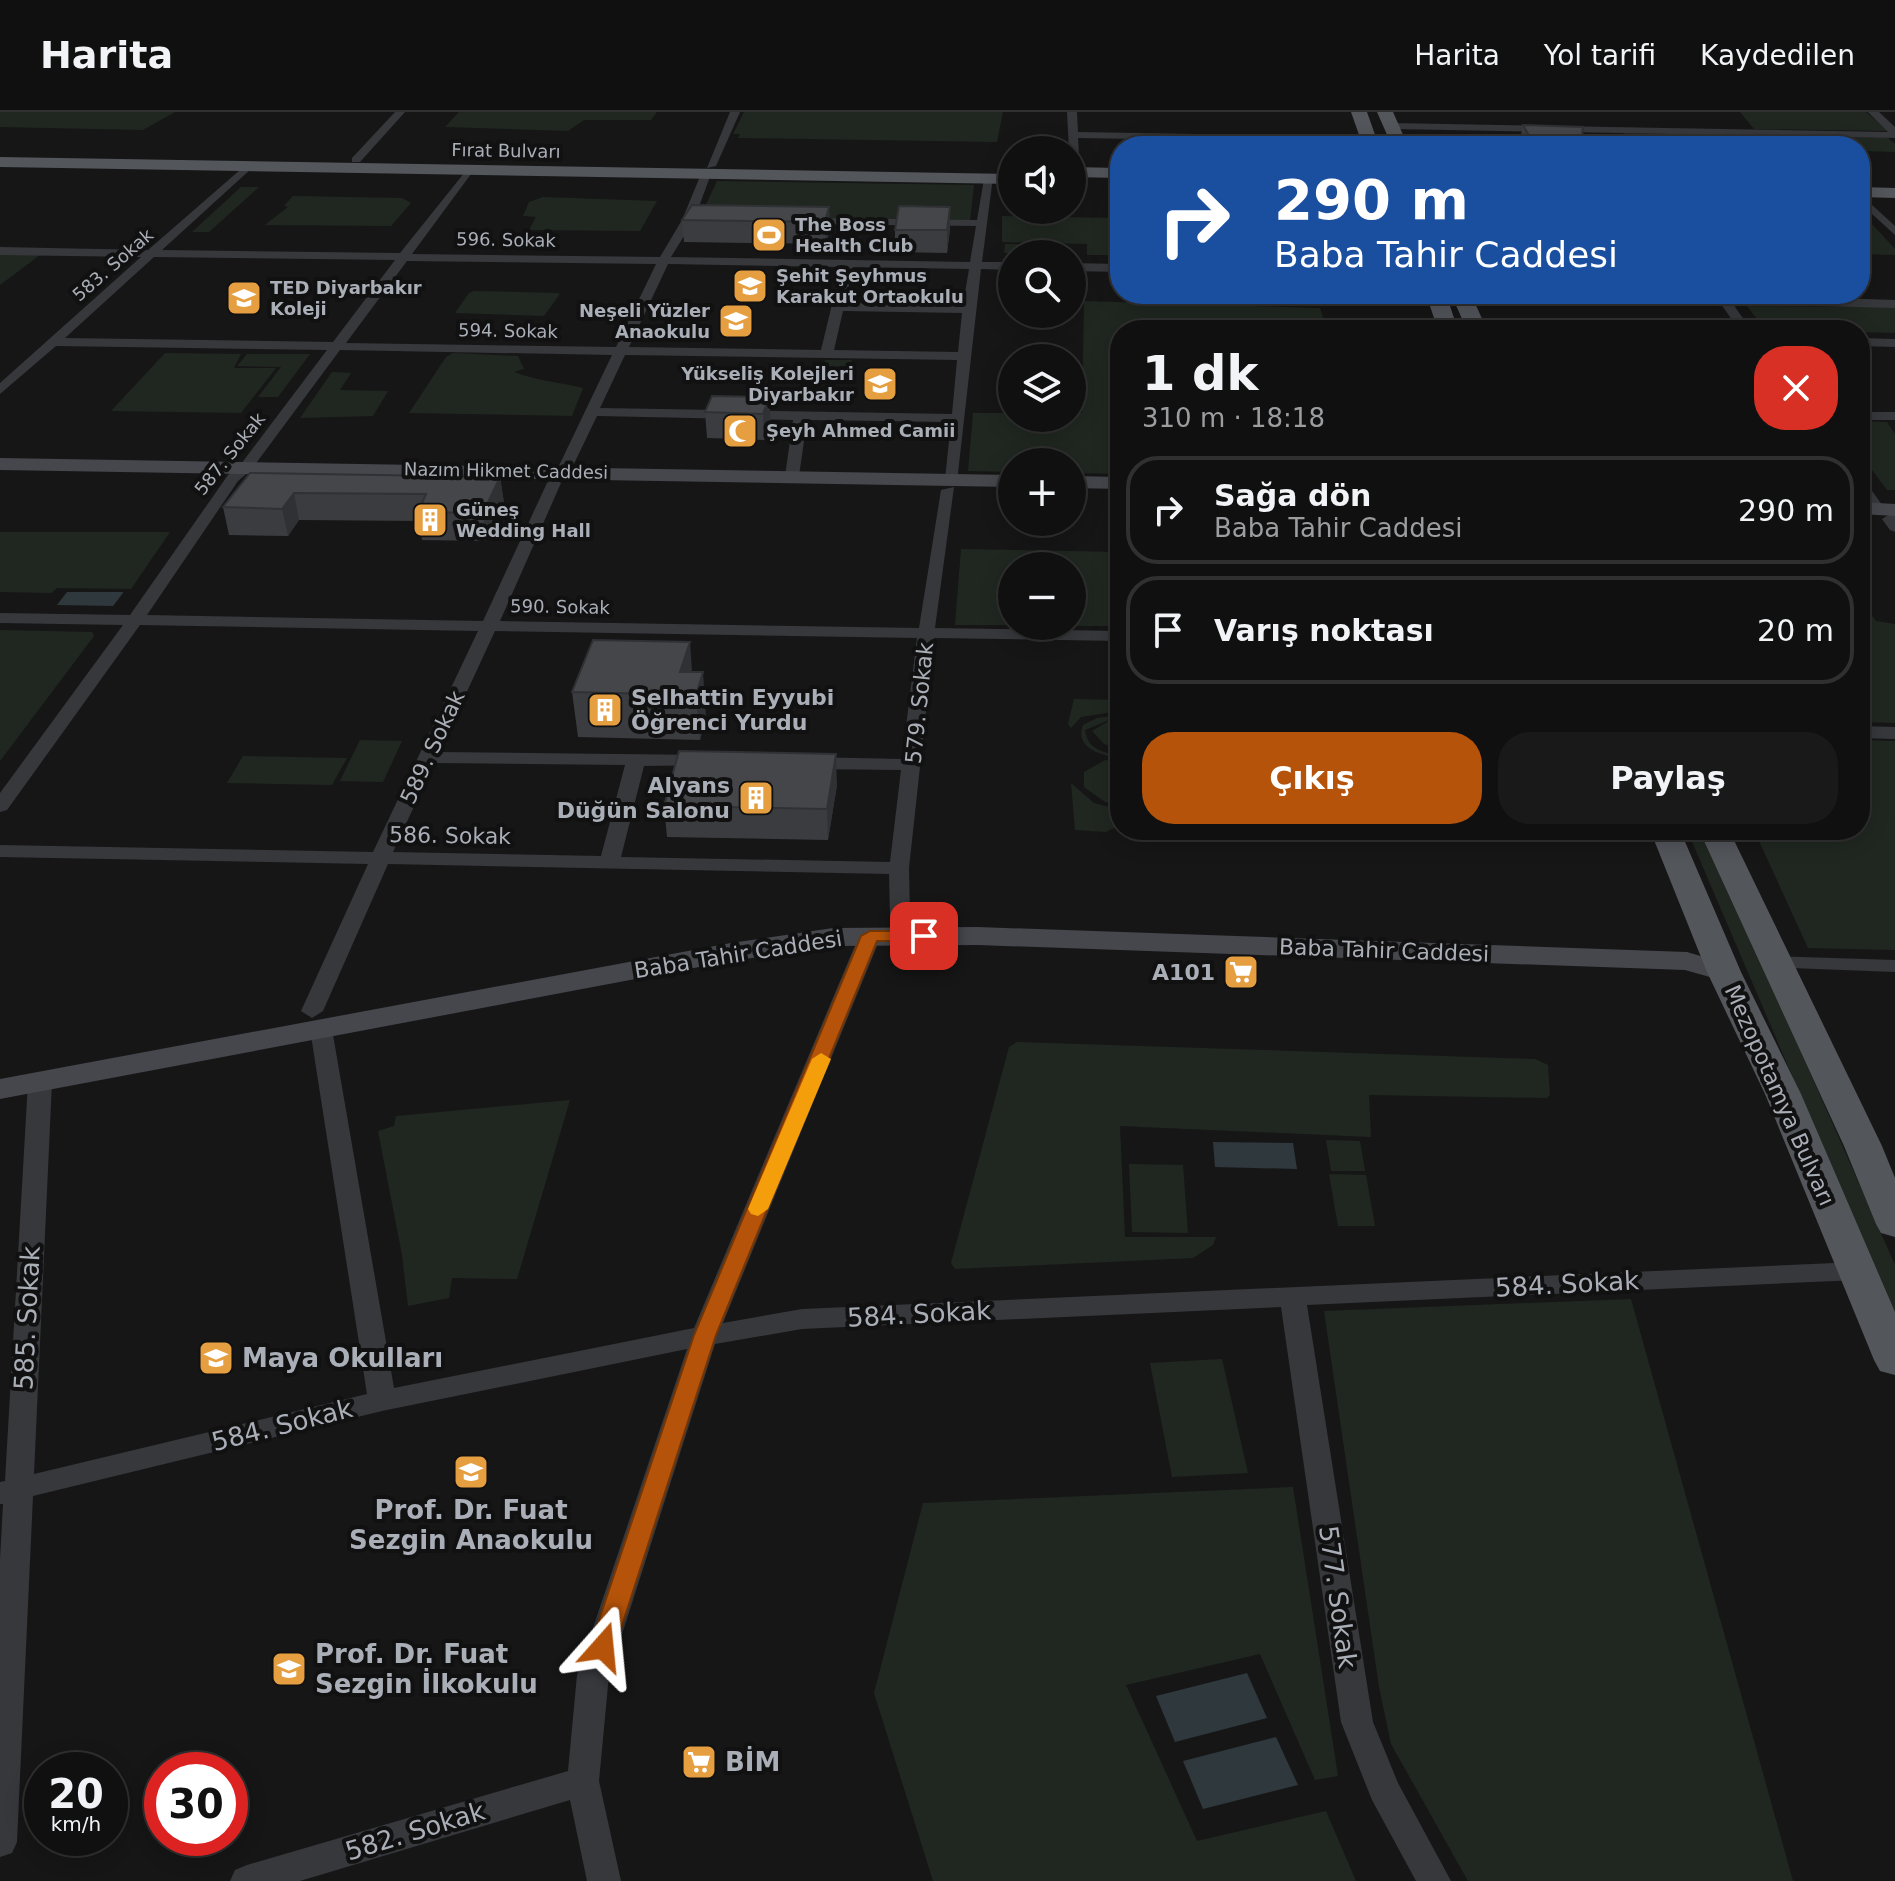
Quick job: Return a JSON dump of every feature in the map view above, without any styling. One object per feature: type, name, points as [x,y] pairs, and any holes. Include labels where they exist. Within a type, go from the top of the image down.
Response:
[{"type":"main road","points":[[1359,112],[1368,136]]},
{"type":"main road","name":"Fırat Bulvarı","points":[[0,155],[356,160],[998,179]]},
{"type":"main road","name":"Fırat Bulvarı","points":[[0,165],[998,171]]},
{"type":"main road","points":[[1086,174],[1110,173]]},
{"type":"main road","points":[[1086,177],[1110,180]]},
{"type":"main road","points":[[1870,184],[1895,185]]},
{"type":"main road","points":[[1870,194],[1895,193]]},
{"type":"main road","name":"Mezopotamya Bulvarı","points":[[1669,840],[1724,972],[1783,1094],[1895,1360]]},
{"type":"main road","points":[[1719,840],[1863,1146],[1895,1224]]},
{"type":"street","points":[[356,160],[400,112]]},
{"type":"street","name":"589. Sokak","points":[[316,1020],[377,858],[429,757],[441,725],[664,260],[688,220],[735,112]]},
{"type":"street","points":[[1072,112],[1072,135],[1110,136]]},
{"type":"street","points":[[1873,112],[1895,134]]},
{"type":"street","points":[[1388,119],[1895,134]]},
{"type":"street","points":[[1740,122],[1749,132]]},
{"type":"street","points":[[1588,136],[1597,125]]},
{"type":"street","name":"583. Sokak","points":[[0,390],[248,166]]},
{"type":"street","name":"587. Sokak","points":[[0,806],[239,472],[339,346],[469,170]]},
{"type":"street","name":"579. Sokak","points":[[900,916],[899,868],[926,634],[950,484],[969,309],[989,179]]},
{"type":"street","points":[[1870,206],[1895,232]]},
{"type":"street","points":[[688,220],[703,220]]},
{"type":"street","points":[[780,221],[981,223]]},
{"type":"street","name":"596. Sokak","points":[[0,251],[998,266]]},
{"type":"street","points":[[827,353],[848,264]]},
{"type":"street","points":[[1086,267],[1110,268]]},
{"type":"street","points":[[1870,303],[1895,304]]},
{"type":"street","points":[[837,307],[969,309]]},
{"type":"street","name":"594. Sokak","points":[[52,342],[964,356]]},
{"type":"street","points":[[1870,342],[1895,343]]},
{"type":"street","points":[[591,412],[957,418]]},
{"type":"street","points":[[792,476],[801,415]]},
{"type":"street","points":[[1870,416],[1895,416]]},
{"type":"street","name":"Nazım Hikmet Caddesi","points":[[0,464],[558,478],[950,484],[998,482]]},
{"type":"street","name":"Nazım Hikmet Caddesi","points":[[0,474],[239,472]]},
{"type":"street","name":"Nazım Hikmet Caddesi","points":[[558,478],[792,476],[998,489]]},
{"type":"street","points":[[1086,482],[1110,483]]},
{"type":"street","points":[[1086,491],[1110,492]]},
{"type":"street","points":[[1870,499],[1882,516]]},
{"type":"street","name":"590. Sokak","points":[[0,618],[1110,636]]},
{"type":"street","points":[[1870,732],[1895,733]]},
{"type":"street","points":[[429,757],[728,762]]},
{"type":"street","points":[[610,862],[636,760]]},
{"type":"street","points":[[790,763],[913,765]]},
{"type":"street","name":"586. Sokak","points":[[0,851],[899,868]]},
{"type":"street","name":"Baba Tahir Caddesi","points":[[0,1089],[706,939],[811,923],[900,916],[1665,942],[1695,938],[1706,930]]},
{"type":"street","points":[[604,1881],[583,1781],[593,1675],[705,1335],[870,936]]},
{"type":"street","name":"Baba Tahir Caddesi","points":[[0,1068],[833,937],[978,936],[1687,961],[1724,972]]},
{"type":"street","points":[[1774,962],[1895,966]]},
{"type":"street","points":[[316,1020],[382,1401]]},
{"type":"street","name":"585. Sokak","points":[[0,1842],[9,1491],[40,1082]]},
{"type":"street","name":"584. Sokak","points":[[9,1491],[382,1401],[705,1335],[802,1319],[1857,1271]]},
{"type":"street","name":"577. Sokak","points":[[1293,1297],[1357,1722],[1384,1790],[1434,1881]]},
{"type":"street","name":"582. Sokak","points":[[247,1881],[583,1781]]},
{"type":"shaded area","points":[[0,112],[175,112],[143,130],[0,127]]},
{"type":"shaded area","points":[[459,112],[657,112],[651,120],[584,120],[568,131],[445,127]]},
{"type":"shaded area","points":[[744,112],[1003,112],[997,142],[738,138],[740,134],[733,134]]},
{"type":"shaded area","points":[[1740,112],[1866,112],[1888,131],[1754,129]]},
{"type":"shaded area","points":[[1625,133],[1783,136],[1622,136]]},
{"type":"shaded area","points":[[1870,138],[1888,138],[1895,144],[1895,152],[1870,151]]},
{"type":"shaded area","points":[[717,181],[974,185],[970,221],[700,217]]},
{"type":"shaded area","points":[[241,187],[259,187],[209,232],[192,232]]},
{"type":"shaded area","points":[[293,196],[402,198],[411,203],[391,226],[265,225],[288,207],[284,206]]},
{"type":"shaded area","points":[[543,197],[657,201],[640,231],[529,230],[536,217],[523,216],[529,202]]},
{"type":"shaded area","points":[[1086,217],[1110,218],[1110,255],[1087,255],[1086,240],[1002,240],[1002,224],[1086,224]]},
{"type":"shaded area","points":[[1870,223],[1895,249],[1895,255],[1870,254]]},
{"type":"shaded area","points":[[0,254],[40,255],[0,285]]},
{"type":"shaded area","points":[[469,293],[560,294],[544,316],[455,313]]},
{"type":"shaded area","points":[[1086,301],[1320,308],[1324,320],[1110,320],[1110,474],[1086,473],[1086,448],[998,448],[998,472],[968,471],[973,413],[998,413],[998,432],[1086,432],[1086,344],[1083,344]]},
{"type":"shaded area","points":[[1747,306],[1895,307],[1895,333],[1870,332],[1870,320],[1758,320]]},
{"type":"shaded area","points":[[165,353],[241,354],[234,368],[276,368],[241,413],[111,411]]},
{"type":"shaded area","points":[[453,353],[518,356],[524,369],[514,372],[583,388],[572,416],[409,413],[446,357]]},
{"type":"shaded area","points":[[247,354],[310,354],[278,397],[258,397],[281,367],[237,366]]},
{"type":"shaded area","points":[[825,360],[852,360],[847,382],[820,382]]},
{"type":"shaded area","points":[[332,372],[351,373],[340,390],[388,391],[373,416],[300,418]]},
{"type":"shaded area","points":[[1870,421],[1887,422],[1895,434],[1895,490],[1887,490],[1870,467]]},
{"type":"shaded area","points":[[0,532],[170,532],[131,589],[57,588],[51,593],[0,592]]},
{"type":"shaded area","points":[[961,549],[1110,552],[1110,626],[1086,626],[1086,552],[998,552],[998,625],[955,625]]},
{"type":"shaded area","points":[[67,592],[123,593],[113,606],[57,605]]},
{"type":"shaded area","points":[[1870,613],[1876,621],[1895,624],[1895,723],[1870,722]]},
{"type":"shaded area","points":[[0,630],[92,632],[94,636],[0,761]]},
{"type":"shaded area","points":[[1074,699],[1110,700],[1110,713],[1081,717],[1071,728],[1068,724]]},
{"type":"shaded area","points":[[1110,716],[1110,720],[1085,730],[1087,737],[1094,747],[1110,756],[1091,749],[1082,740],[1083,725]]},
{"type":"shaded area","points":[[1110,720],[1110,746],[1104,744],[1092,731]]},
{"type":"shaded area","points":[[360,740],[402,741],[383,782],[340,781]]},
{"type":"shaded area","points":[[1870,740],[1895,741],[1895,950],[1808,948],[1759,840],[1870,840]]},
{"type":"shaded area","points":[[243,756],[347,758],[332,785],[227,783]]},
{"type":"shaded area","points":[[1105,760],[1110,761],[1110,803],[1084,787],[1084,772]]},
{"type":"shaded area","points":[[1071,783],[1094,803],[1110,807],[1110,830],[1075,830]]},
{"type":"shaded area","points":[[1433,840],[1486,842],[1435,841]]},
{"type":"shaded area","points":[[1691,840],[1707,840],[1895,1265],[1895,1316]]},
{"type":"shaded area","points":[[1017,1042],[1535,1059],[1548,1065],[1550,1095],[1547,1098],[1369,1095],[1371,1137],[1120,1126],[1125,1237],[1216,1237],[1213,1245],[1193,1258],[955,1269],[951,1263],[1009,1047]]},
{"type":"shaded area","points":[[570,1100],[517,1279],[452,1278],[449,1298],[408,1306],[402,1255],[378,1131],[394,1126],[396,1116]]},
{"type":"shaded area","points":[[1326,1140],[1360,1141],[1365,1171],[1331,1171]]},
{"type":"shaded area","points":[[1213,1142],[1293,1143],[1297,1169],[1215,1167]]},
{"type":"shaded area","points":[[1129,1164],[1183,1165],[1188,1233],[1132,1232]]},
{"type":"shaded area","points":[[1329,1174],[1366,1175],[1375,1226],[1338,1226]]},
{"type":"shaded area","points":[[1631,1299],[1793,1881],[1468,1881],[1391,1744],[1379,1687],[1324,1311]]},
{"type":"shaded area","points":[[1222,1359],[1248,1473],[1172,1477],[1150,1363]]},
{"type":"shaded area","points":[[1293,1487],[1338,1776],[1315,1780],[1260,1654],[1126,1685],[1197,1841],[1326,1811],[1356,1881],[933,1881],[874,1693],[923,1503]]},
{"type":"shaded area","points":[[1247,1673],[1267,1718],[1175,1742],[1156,1696]]},
{"type":"shaded area","points":[[1276,1737],[1298,1785],[1203,1809],[1183,1761]]},
{"type":"building","points":[[1523,125],[1583,127],[1582,136],[1529,136]]},
{"type":"building","points":[[692,205],[829,207],[825,222],[682,220]]},
{"type":"building","points":[[899,206],[950,207],[947,230],[895,230]]},
{"type":"building","points":[[712,396],[769,397],[763,414],[705,412]]},
{"type":"building","points":[[250,473],[500,477],[483,513],[418,512],[426,494],[294,493],[282,509],[223,507]]},
{"type":"building","points":[[593,640],[690,642],[680,672],[703,672],[696,695],[572,692]]},
{"type":"building","points":[[679,751],[836,754],[827,809],[664,806]]},
{"type":"slow traffic","points":[[758,1209],[821,1059]]},
{"type":"place","name":"The Boss Health Club","points":[[769,235]]},
{"type":"place","name":"Şehit Şeyhmus Karakut Ortaokulu","points":[[750,286]]},
{"type":"place","name":"TED Diyarbakır Koleji","points":[[244,298]]},
{"type":"place","name":"Neşeli Yüzler Anaokulu","points":[[736,321]]},
{"type":"place","name":"Yükseliş Kolejleri Diyarbakır","points":[[880,384]]},
{"type":"place","name":"Şeyh Ahmed Camii","points":[[740,431]]},
{"type":"place","name":"Güneş Wedding Hall","points":[[430,520]]},
{"type":"place","name":"Selhattin Eyyubi Öğrenci Yurdu","points":[[605,710]]},
{"type":"place","name":"Alyans Düğün Salonu","points":[[756,798]]},
{"type":"place","name":"A101","points":[[1241,972]]},
{"type":"place","name":"Maya Okulları","points":[[216,1358]]},
{"type":"place","name":"Prof. Dr. Fuat Sezgin Anaokulu","points":[[471,1472]]},
{"type":"place","name":"Prof. Dr. Fuat Sezgin İlkokulu","points":[[289,1669]]},
{"type":"place","name":"BİM","points":[[699,1762]]},
{"type":"route","points":[[603,1647],[705,1335],[866,952],[870,936],[924,936]]}]
